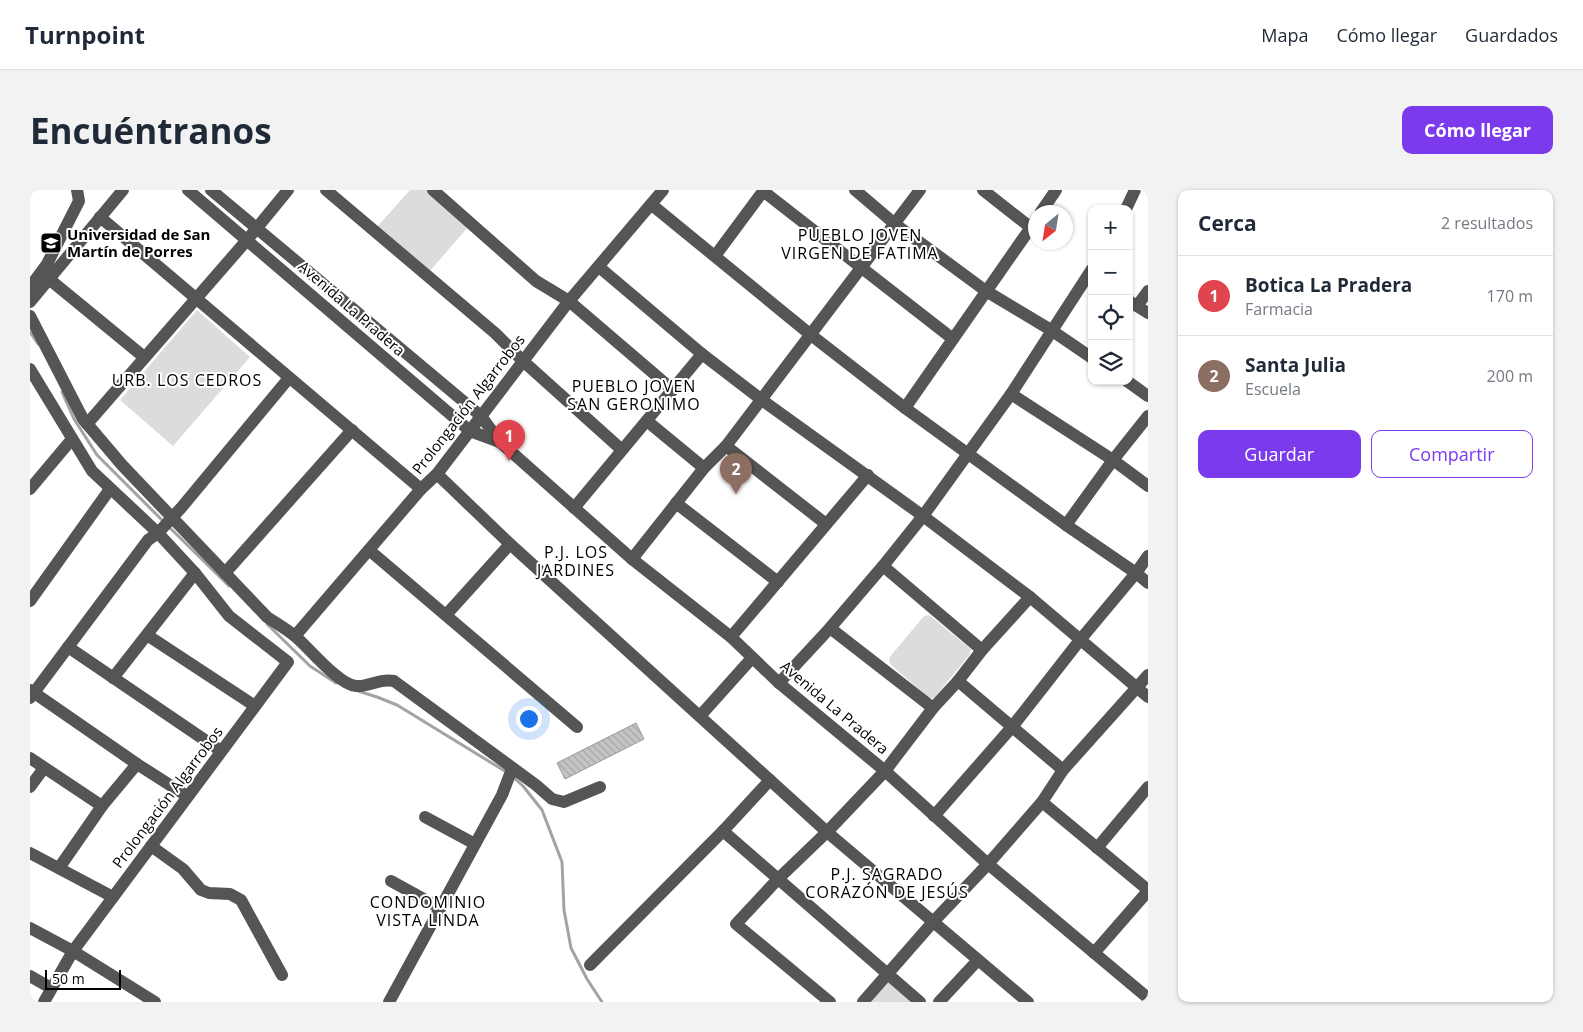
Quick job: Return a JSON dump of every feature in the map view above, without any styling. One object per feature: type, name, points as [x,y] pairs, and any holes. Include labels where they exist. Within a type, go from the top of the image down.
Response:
[{"type":"street","points":[[30,287],[47,264],[78,202],[77,190]]},
{"type":"street","points":[[30,302],[123,190]]},
{"type":"street","name":"Avenida La Pradera","points":[[188,190],[470,431],[500,442]]},
{"type":"street","name":"Avenida La Pradera","points":[[211,190],[482,416],[500,442],[632,559],[731,637],[779,683],[885,771],[988,864],[1148,998]]},
{"type":"street","points":[[87,424],[288,190]]},
{"type":"street","points":[[326,190],[495,333],[523,362],[622,450]]},
{"type":"street","points":[[433,190],[536,280],[569,301],[673,390]]},
{"type":"street","name":"Prolongación Algarrobos","points":[[295,636],[421,489],[437,474],[569,301],[663,190]]},
{"type":"street","points":[[715,256],[764,190],[953,339]]},
{"type":"street","points":[[855,190],[895,224],[986,291],[1051,330],[1088,355]]},
{"type":"street","points":[[632,559],[704,468],[726,446],[762,400],[920,190]]},
{"type":"street","points":[[983,190],[1028,220]]},
{"type":"street","points":[[1046,205],[1056,190]]},
{"type":"street","points":[[1128,205],[1135,190]]},
{"type":"street","points":[[652,205],[811,335],[905,408],[1148,583]]},
{"type":"street","points":[[100,217],[421,489]]},
{"type":"street","points":[[905,408],[1028,230]]},
{"type":"street","points":[[599,267],[702,354],[762,400],[868,475],[1030,597],[1148,697]]},
{"type":"street","points":[[779,683],[830,628],[923,516],[1011,394],[1051,330],[1088,277]]},
{"type":"street","points":[[48,279],[144,357]]},
{"type":"street","points":[[1148,291],[1133,304],[1148,314]]},
{"type":"street","points":[[30,316],[83,419],[122,464],[195,573],[113,678]]},
{"type":"street","points":[[574,508],[702,354]]},
{"type":"street","points":[[30,369],[92,471],[110,489],[165,526],[225,574],[267,616],[295,636],[334,674],[354,686],[385,679],[394,681],[511,773],[536,785],[552,799],[564,802],[600,787]]},
{"type":"street","points":[[187,796],[31,694],[148,540],[165,526],[289,378]]},
{"type":"street","points":[[1133,385],[1148,396]]},
{"type":"street","points":[[1011,394],[1113,460],[1148,486]]},
{"type":"street","points":[[1066,525],[1113,460],[1148,416]]},
{"type":"street","points":[[647,421],[704,468]]},
{"type":"street","points":[[225,574],[352,430]]},
{"type":"street","points":[[30,489],[72,439]]},
{"type":"street","points":[[726,446],[826,524]]},
{"type":"street","points":[[437,474],[510,544],[826,832],[1028,1002]]},
{"type":"street","points":[[731,637],[868,475]]},
{"type":"street","points":[[30,602],[110,489]]},
{"type":"street","points":[[676,503],[778,582]]},
{"type":"street","points":[[446,616],[510,544]]},
{"type":"street","points":[[369,550],[577,727]]},
{"type":"street","points":[[934,816],[1012,727],[1148,556]]},
{"type":"street","points":[[883,566],[982,650]]},
{"type":"street","name":"Prolongación Algarrobos","points":[[44,1002],[73,952],[288,662],[229,616],[195,573]]},
{"type":"street","points":[[830,1002],[736,924],[885,771],[933,708],[1030,597]]},
{"type":"street","points":[[830,628],[933,708]]},
{"type":"street","points":[[147,634],[255,706]]},
{"type":"street","points":[[68,647],[221,751]]},
{"type":"street","points":[[700,716],[752,658]]},
{"type":"street","points":[[864,1002],[933,922],[988,864],[1042,802],[1063,770],[1148,675]]},
{"type":"street","points":[[958,680],[1063,770]]},
{"type":"street","points":[[30,758],[102,806]]},
{"type":"street","points":[[59,868],[102,806],[137,764]]},
{"type":"street","points":[[30,787],[44,768]]},
{"type":"street","points":[[389,1002],[502,795],[511,773]]},
{"type":"street","points":[[590,965],[723,831],[770,780]]},
{"type":"street","points":[[1097,848],[1148,787]]},
{"type":"street","points":[[1042,802],[1148,890],[1094,952]]},
{"type":"street","points":[[425,817],[475,844]]},
{"type":"street","points":[[723,831],[920,1002]]},
{"type":"street","points":[[151,846],[184,869],[200,890],[209,893],[230,894],[241,900],[282,975]]},
{"type":"street","points":[[30,853],[113,897]]},
{"type":"street","points":[[392,881],[440,908]]},
{"type":"street","points":[[30,928],[155,1002]]},
{"type":"street","points":[[939,1002],[978,960]]},
{"type":"street","points":[[30,976],[52,988]]},
{"type":"shaded area","points":[[410,190],[428,190],[469,226],[429,272],[377,227]]},
{"type":"shaded area","points":[[197,310],[250,357],[173,446],[120,400]]},
{"type":"shaded area","points":[[929,615],[971,649],[970,654],[934,698],[929,698],[890,664],[889,658],[924,616]]},
{"type":"shaded area","points":[[890,979],[917,1002],[871,1002]]},
{"type":"building","points":[[636,723],[644,739],[565,779],[557,763]]},
{"type":"waterway","points":[[30,332],[38,344]]},
{"type":"waterway","points":[[62,392],[74,419],[97,455],[163,521]]},
{"type":"waterway","points":[[168,526],[229,586]]},
{"type":"waterway","points":[[267,624],[310,666],[336,683]]},
{"type":"waterway","points":[[358,691],[397,705],[508,773]]},
{"type":"waterway","points":[[513,777],[523,786],[542,810],[562,862],[564,910],[571,948],[587,979],[602,1002]]},
{"type":"place","name":"Universidad de San Martín de Porres","points":[[51,243]]},
{"type":"place","name":"Botica La Pradera","points":[[509,461]]},
{"type":"place","name":"Santa Julia","points":[[736,494]]},
{"type":"district","name":"PUEBLO JOVEN VIRGEN DE FATIMA","points":[[860,244]]},
{"type":"district","name":"URB. LOS CEDROS","points":[[187,380]]},
{"type":"district","name":"PUEBLO JOVEN SAN GERONIMO","points":[[634,395]]},
{"type":"district","name":"P.J. LOS JARDINES","points":[[576,561]]},
{"type":"district","name":"P.J. SAGRADO CORAZÓN DE JESÚS","points":[[887,883]]},
{"type":"district","name":"CONDOMINIO VISTA LINDA","points":[[428,911]]}]
